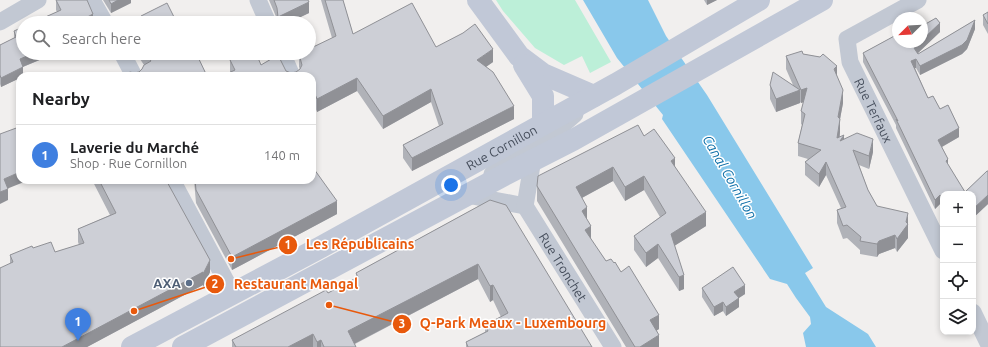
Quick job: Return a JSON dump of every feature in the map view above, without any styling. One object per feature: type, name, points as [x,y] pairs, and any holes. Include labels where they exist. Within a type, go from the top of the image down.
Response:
[{"type":"main road","points":[[478,0],[519,56],[544,96],[543,124]]},
{"type":"main road","name":"Rue Cornillon","points":[[132,347],[328,243],[616,84],[759,0]]},
{"type":"main road","name":"Rue Cornillon","points":[[183,347],[212,340],[467,195],[533,159],[573,140],[822,0]]},
{"type":"main road","points":[[519,56],[543,74],[594,96]]},
{"type":"street","points":[[0,22],[38,0]]},
{"type":"street","points":[[92,0],[101,16]]},
{"type":"street","points":[[258,0],[265,16]]},
{"type":"street","name":"Rue Terfaux","points":[[918,0],[847,39],[850,62],[940,245]]},
{"type":"street","points":[[126,60],[132,72]]},
{"type":"street","points":[[285,60],[290,72]]},
{"type":"street","points":[[467,195],[526,206],[533,159],[551,135],[594,96]]},
{"type":"street","points":[[467,195],[530,143],[543,124]]},
{"type":"street","points":[[174,184],[233,294]]},
{"type":"street","name":"Rue Tronchet","points":[[526,206],[613,347]]},
{"type":"street","points":[[976,318],[988,343]]},
{"type":"green space","points":[[496,0],[575,0],[611,62],[590,73],[582,56],[564,65],[535,48],[503,11]]},
{"type":"water","name":"Canal Cornillon","points":[[583,0],[648,0],[666,36],[707,95],[813,268],[805,273],[826,307],[868,334],[876,347],[806,347],[803,333],[811,324],[810,317],[787,284],[770,279],[662,119],[663,115],[617,58]]},
{"type":"building","points":[[56,0],[87,0],[93,14],[89,16],[48,16],[61,10]]},
{"type":"building","points":[[109,0],[118,0],[111,4]]},
{"type":"building","points":[[274,0],[308,0],[309,2],[280,16],[278,16]]},
{"type":"building","points":[[325,0],[343,0],[353,34],[412,3],[436,47],[463,33],[475,24],[493,49],[477,60],[493,72],[514,106],[412,158],[403,145],[443,124],[431,89],[383,116],[357,78],[317,99],[316,72],[296,72],[302,65],[301,60],[316,60],[316,46],[336,36]]},
{"type":"building","points":[[167,3],[174,16],[141,16]]},
{"type":"building","points":[[988,12],[988,24],[983,15]]},
{"type":"building","points":[[936,18],[940,23],[928,34],[928,23]]},
{"type":"building","points":[[975,20],[967,40],[962,45],[920,66],[916,59],[911,61],[928,98],[933,96],[940,109],[948,105],[959,128],[938,140],[948,159],[946,161],[964,191],[940,191],[940,195],[935,200],[896,119],[898,121],[863,53],[892,37],[892,48],[914,48],[918,54]]},
{"type":"building","points":[[16,37],[16,60],[20,60],[23,67],[1,78],[0,75],[0,45]]},
{"type":"building","points":[[802,51],[803,54],[820,57],[823,54],[837,66],[834,69],[843,90],[838,117],[840,119],[837,138],[844,135],[840,141],[857,133],[873,139],[869,156],[853,150],[868,190],[877,206],[908,213],[906,222],[908,224],[897,239],[895,235],[879,241],[877,244],[860,241],[861,237],[847,225],[843,226],[837,210],[846,207],[826,162],[819,174],[805,162],[821,150],[798,143],[805,114],[801,111],[807,88],[801,90],[786,56]]},
{"type":"building","points":[[150,60],[199,60],[205,72],[139,72],[144,65],[151,61]]},
{"type":"building","points":[[230,60],[259,60],[261,65],[270,60],[280,60],[286,71],[288,72],[231,72],[235,70]]},
{"type":"building","points":[[773,72],[800,90],[776,99],[770,85]]},
{"type":"building","points":[[638,125],[644,136],[654,129],[675,158],[671,161],[706,212],[671,234],[684,275],[679,277],[658,244],[646,253],[634,236],[666,213],[644,176],[625,187],[613,167],[576,187],[587,207],[582,211],[591,226],[585,230],[606,261],[611,259],[614,263],[615,262],[621,272],[629,266],[659,315],[650,320],[659,335],[640,347],[635,347],[537,186],[538,176]]},
{"type":"building","points":[[16,128],[16,174],[4,179],[8,189],[0,192],[0,134]]},
{"type":"building","points":[[987,171],[988,171],[988,195],[976,206],[976,191],[966,191]]},
{"type":"building","points":[[316,172],[337,201],[232,257],[196,190],[195,184],[316,184]]},
{"type":"building","points":[[101,184],[168,184],[210,260],[203,274],[203,272],[62,347],[0,347],[0,268],[13,262],[10,255],[32,246],[33,248],[51,242],[55,252],[84,243],[78,229],[116,213]]},
{"type":"building","points":[[490,200],[506,205],[592,347],[468,347],[466,342],[488,331],[485,325],[508,313],[493,285],[490,286],[478,264],[348,331],[356,347],[324,347],[321,340],[317,342],[313,334],[288,347],[236,347],[232,340],[326,290],[328,293],[358,277],[356,273]]},
{"type":"building","points":[[733,267],[745,285],[734,292],[739,298],[726,307],[723,302],[714,307],[702,288]]},
{"type":"place","name":"Les Républicains","points":[[231,259]]},
{"type":"place","name":"AXA","points":[[189,283]]},
{"type":"place","name":"Q-Park Meaux - Luxembourg","points":[[329,305]]},
{"type":"place","name":"Restaurant Mangal","points":[[134,311]]},
{"type":"place","name":"Laverie du Marché","points":[[78,341]]}]
